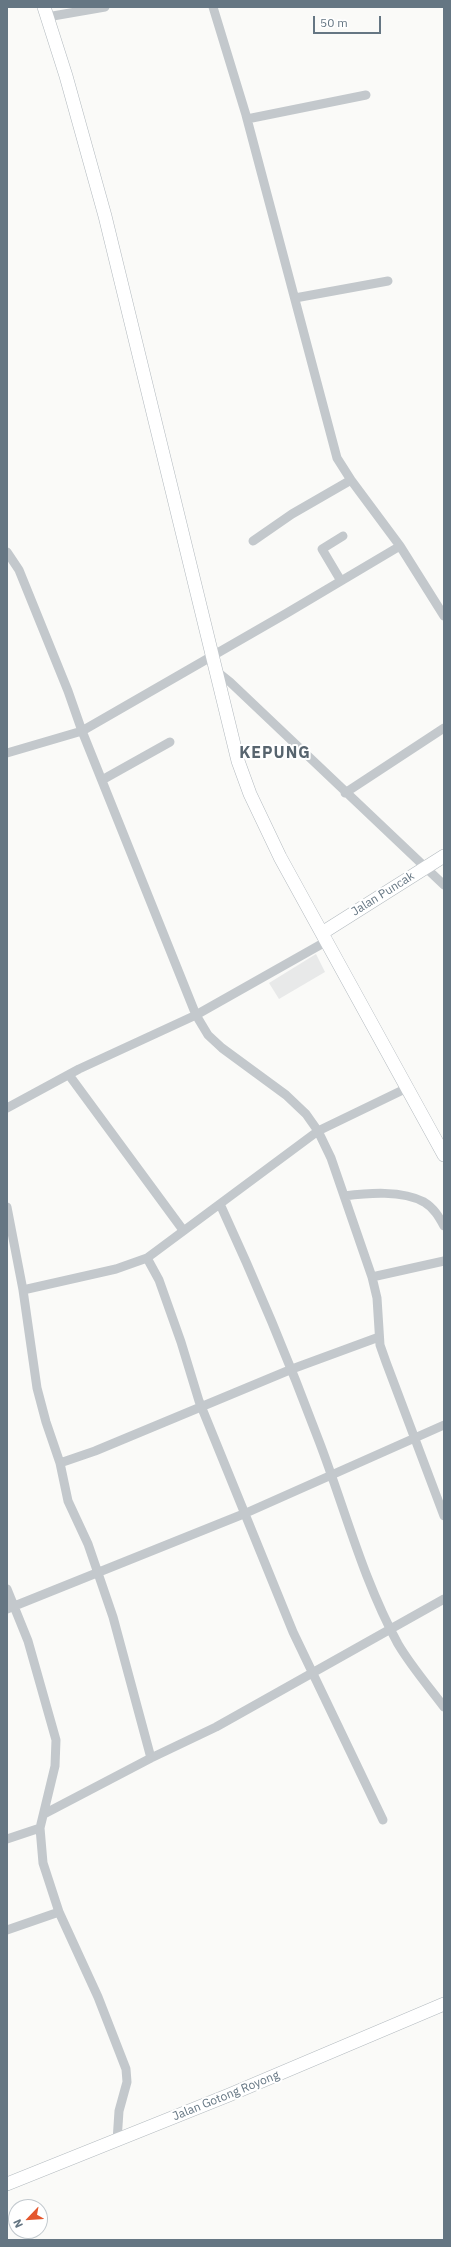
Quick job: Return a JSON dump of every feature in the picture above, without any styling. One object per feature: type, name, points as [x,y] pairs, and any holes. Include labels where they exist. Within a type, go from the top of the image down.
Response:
[{"type":"main road","points":[[45,12],[66,76],[105,216],[238,761],[250,794],[280,857],[444,1155]]},
{"type":"main road","name":"Jalan Puncak","points":[[325,937],[444,856]]},
{"type":"main road","name":"Jalan Gotong Royong","points":[[7,2184],[229,2095],[444,2004]]},
{"type":"street","points":[[45,12],[105,7]]},
{"type":"street","points":[[213,7],[247,119],[337,458],[351,480],[400,546],[444,616]]},
{"type":"street","points":[[247,119],[366,95]]},
{"type":"street","points":[[295,298],[388,281]]},
{"type":"street","points":[[253,541],[292,514],[351,480]]},
{"type":"street","points":[[341,581],[322,550],[343,536]]},
{"type":"street","points":[[7,753],[85,728],[212,657],[400,546]]},
{"type":"street","points":[[7,552],[18,570],[68,691],[107,778],[201,1012],[208,1035],[222,1048],[286,1095],[306,1114],[318,1131],[331,1158],[372,1277],[377,1298],[379,1337],[386,1362],[444,1516]]},
{"type":"street","points":[[215,670],[230,682],[345,793],[444,885]]},
{"type":"street","points":[[345,793],[444,728]]},
{"type":"street","points":[[107,778],[170,742]]},
{"type":"street","points":[[7,1108],[69,1075],[201,1012],[325,937]]},
{"type":"street","points":[[69,1075],[183,1230]]},
{"type":"street","points":[[23,1290],[116,1269],[147,1258],[318,1131],[407,1088]]},
{"type":"street","points":[[344,1196],[368,1194],[408,1196],[424,1202],[436,1212],[444,1226]]},
{"type":"street","points":[[220,1204],[292,1369],[331,1473],[360,1561],[399,1645],[444,1707]]},
{"type":"street","points":[[7,1207],[23,1290],[37,1388],[46,1422],[60,1463],[68,1501],[99,1573],[126,1662],[151,1758]]},
{"type":"street","points":[[147,1258],[158,1280],[181,1342],[201,1406],[311,1672],[383,1820]]},
{"type":"street","points":[[372,1277],[444,1261]]},
{"type":"street","points":[[60,1463],[95,1451],[292,1369],[379,1337]]},
{"type":"street","points":[[10,1608],[246,1513],[331,1473],[444,1425]]},
{"type":"street","points":[[7,1589],[10,1608],[28,1640],[56,1740],[55,1766],[40,1828],[43,1863],[59,1912],[98,1997],[126,2069],[126,2082],[119,2111],[117,2141]]},
{"type":"street","points":[[44,1814],[151,1758],[216,1727],[311,1672],[444,1599]]},
{"type":"street","points":[[7,1840],[40,1828]]},
{"type":"street","points":[[7,1930],[59,1912]]},
{"type":"shaded area","points":[[316,954],[325,972],[279,999],[269,983]]},
{"type":"district","name":"KEPUNG","points":[[275,753]]}]
